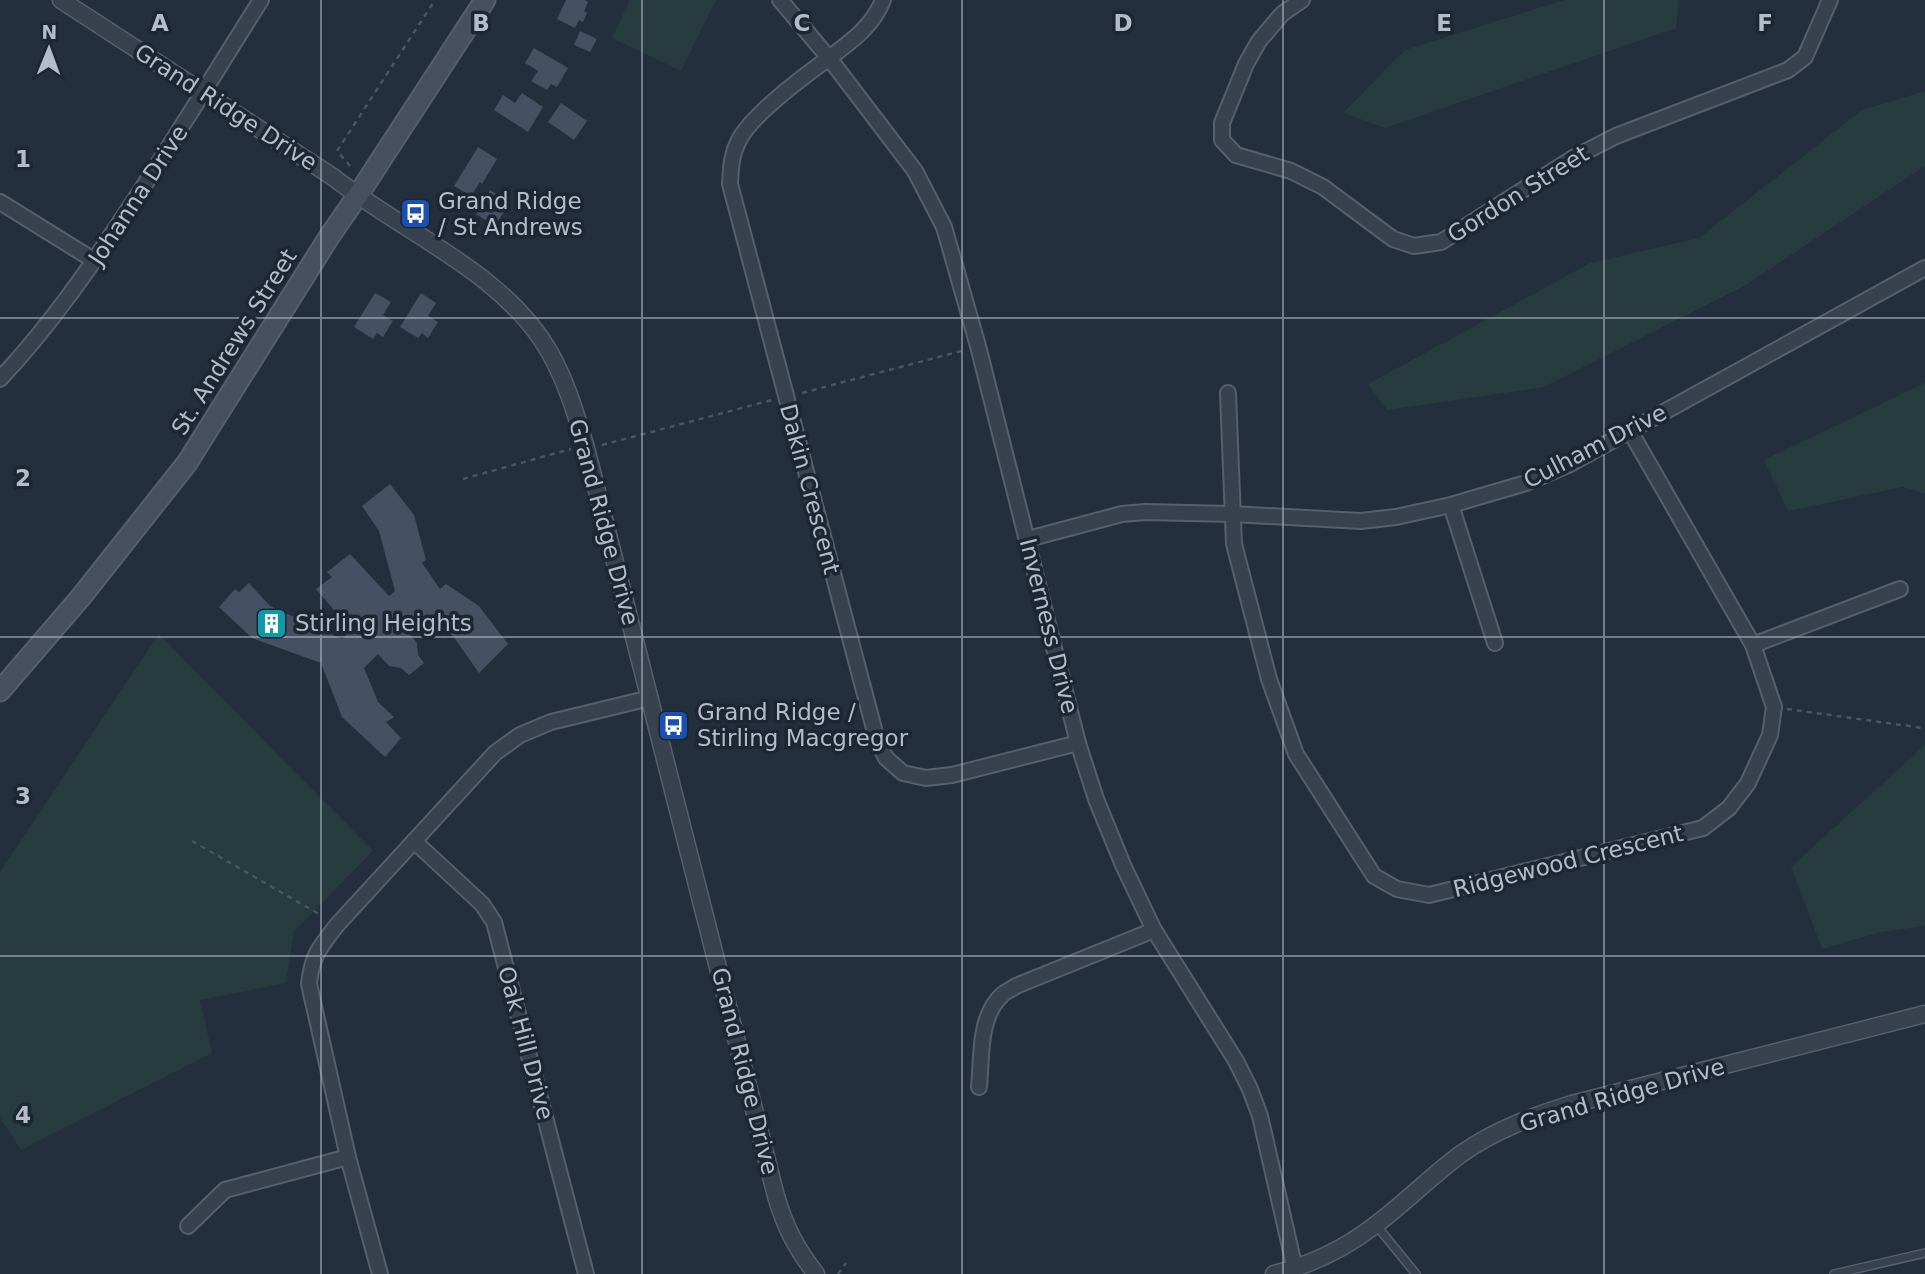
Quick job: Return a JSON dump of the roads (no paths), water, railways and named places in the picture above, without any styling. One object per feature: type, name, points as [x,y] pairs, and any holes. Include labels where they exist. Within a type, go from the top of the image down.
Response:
[{"type":"main road","name":"St. Andrews Street","points":[[0,691],[80,597],[187,463],[329,237],[485,0]]},
{"type":"street","name":"Grand Ridge Drive","points":[[61,0],[459,262],[506,297],[549,351],[574,405],[780,1208],[794,1244],[816,1274]]},
{"type":"street","name":"Johanna Drive","points":[[0,379],[29,349],[95,261],[261,0]]},
{"type":"street","name":"Inverness Drive","points":[[780,0],[829,58],[915,171],[944,227],[978,346],[1078,743],[1096,799],[1154,930],[1236,1061],[1250,1089],[1260,1116],[1295,1269]]},
{"type":"street","name":"Dakin Crescent","points":[[883,0],[878,12],[862,33],[758,115],[739,140],[731,161],[730,184],[877,740],[886,758],[903,773],[926,778],[952,775],[1078,743]]},
{"type":"street","name":"Gordon Street","points":[[1302,0],[1282,14],[1259,41],[1246,64],[1222,123],[1222,140],[1236,155],[1291,171],[1323,187],[1393,239],[1414,246],[1441,242],[1573,158],[1616,136],[1788,70],[1805,57],[1830,0]]},
{"type":"street","points":[[0,202],[95,261]]},
{"type":"street","name":"Culham Drive","points":[[1028,539],[1122,514],[1145,512],[1361,521],[1396,517],[1451,505],[1527,483],[1568,465],[1925,268]]},
{"type":"street","name":"Ridgewood Crescent","points":[[1228,393],[1234,544],[1269,679],[1296,754],[1374,876],[1397,888],[1429,895],[1703,828],[1729,808],[1748,783],[1770,735],[1774,707],[1753,645],[1630,431]]},
{"type":"street","points":[[1451,505],[1495,643]]},
{"type":"street","points":[[1753,645],[1900,589]]},
{"type":"street","points":[[380,1274],[348,1157],[309,984],[311,963],[337,925],[495,753],[520,735],[551,722],[650,698]]},
{"type":"street","name":"Oak Hill Drive","points":[[414,841],[482,904],[494,922],[586,1274]]},
{"type":"street","points":[[979,1087],[985,1028],[991,1009],[1002,995],[1016,986],[1154,930]]},
{"type":"street","name":"Grand Ridge Drive","points":[[1274,1274],[1322,1258],[1353,1240],[1376,1225],[1462,1154],[1496,1132],[1533,1116],[1586,1100],[1925,1014]]},
{"type":"street","points":[[188,1226],[225,1190],[348,1157]]},
{"type":"lane","points":[[1376,1225],[1416,1274]]},
{"type":"lane","points":[[1834,1274],[1925,1253]]},
{"type":"place","name":"Grand Ridge / St Andrews","points":[[415,214]]},
{"type":"place","name":"Stirling Heights","points":[[272,623]]},
{"type":"place","name":"Grand Ridge / Stirling Macgregor","points":[[674,725]]}]
